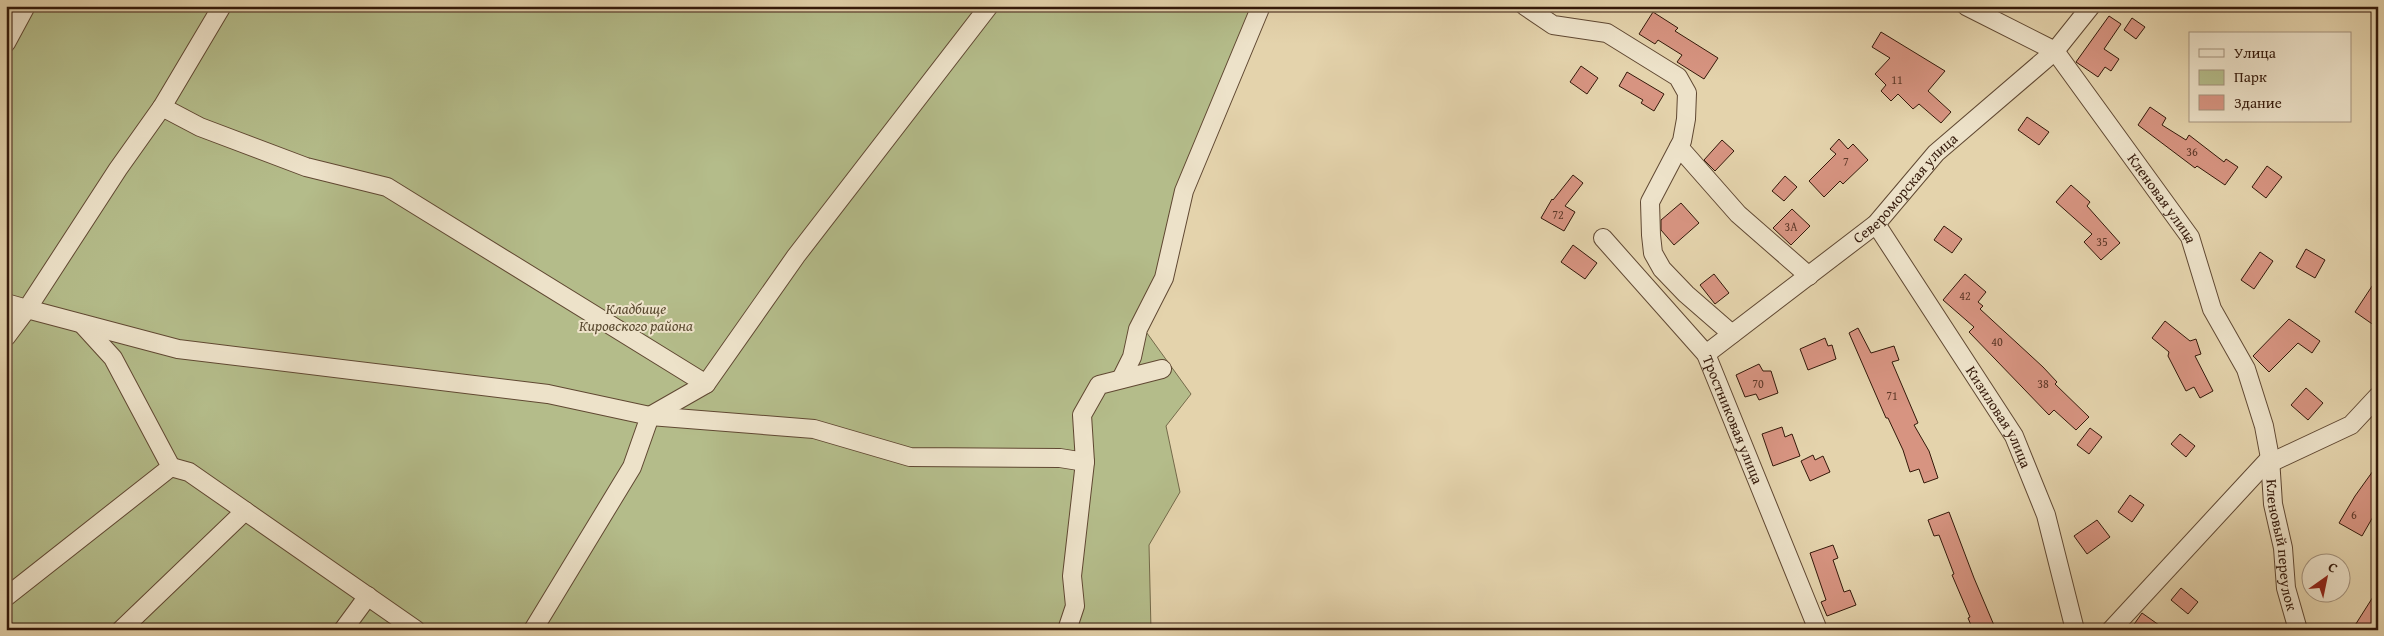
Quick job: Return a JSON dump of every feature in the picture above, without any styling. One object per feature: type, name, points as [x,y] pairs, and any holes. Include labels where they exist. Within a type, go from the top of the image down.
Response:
[{"type":"street","points":[[6,43],[26,6]]},
{"type":"street","points":[[6,337],[27,309],[118,169],[162,106],[222,6]]},
{"type":"street","points":[[534,630],[632,467],[650,416],[706,384],[796,256],[989,6]]},
{"type":"street","points":[[1121,380],[1132,357],[1138,329],[1164,278],[1184,191],[1261,6]]},
{"type":"street","points":[[1525,6],[1553,25],[1607,33],[1678,77],[1687,92],[1686,119],[1679,147],[1650,202],[1650,235],[1654,253],[1662,269],[1680,288],[1732,334]]},
{"type":"street","name":"Кленовая улица","points":[[1966,6],[2055,51],[2190,237],[2212,309],[2246,369],[2264,426],[2270,461]]},
{"type":"street","name":"Североморская улица","points":[[1706,354],[1876,224],[1936,153],[2055,51],[2091,6]]},
{"type":"street","points":[[162,106],[200,127],[306,167],[387,187],[706,384]]},
{"type":"street","points":[[1679,147],[1738,214],[1809,276]]},
{"type":"street","name":"Кизиловая улица","points":[[1876,224],[2014,436],[2046,515],[2075,630]]},
{"type":"street","name":"Тростниковая улица","points":[[1603,238],[1706,354],[1818,630]]},
{"type":"street","points":[[6,303],[178,349],[548,394],[650,416],[814,429],[910,457],[1060,458],[1085,462]]},
{"type":"street","points":[[82,324],[113,358],[171,467],[190,472],[416,630]]},
{"type":"street","points":[[1067,630],[1075,606],[1072,576],[1085,462],[1082,415],[1099,385],[1162,369]]},
{"type":"street","points":[[2111,630],[2270,461],[2351,425],[2378,396]]},
{"type":"street","name":"Кленовый переулок","points":[[2270,461],[2273,504],[2283,548],[2286,588],[2298,630]]},
{"type":"street","points":[[6,597],[171,467]]},
{"type":"street","points":[[121,630],[245,511]]},
{"type":"street","points":[[342,630],[368,596]]},
{"type":"green space","name":"Кладбище Кировского района","points":[[7,6],[1266,6],[1189,198],[1144,329],[1191,394],[1166,426],[1180,492],[1149,545],[1151,630],[6,630]]},
{"type":"building","points":[[1653,12],[1678,28],[1675,31],[1718,58],[1704,79],[1677,62],[1682,55],[1658,40],[1655,44],[1639,34]]},
{"type":"building","points":[[2109,16],[2121,24],[2104,49],[2119,59],[2111,71],[2105,67],[2098,77],[2076,62]]},
{"type":"building","points":[[2132,18],[2145,27],[2136,39],[2124,30]]},
{"type":"building","points":[[1881,32],[1945,71],[1928,91],[1951,112],[1941,123],[1919,104],[1913,109],[1898,94],[1891,101],[1881,91],[1886,85],[1875,74],[1890,58],[1872,47]]},
{"type":"building","points":[[1581,66],[1598,78],[1587,94],[1570,82]]},
{"type":"building","points":[[1627,72],[1664,94],[1654,111],[1641,103],[1643,100],[1619,86]]},
{"type":"building","points":[[2150,107],[2166,118],[2162,125],[2186,140],[2189,135],[2224,162],[2226,159],[2238,167],[2225,185],[2197,166],[2195,168],[2138,125]]},
{"type":"building","points":[[2027,117],[2049,132],[2039,145],[2018,130]]},
{"type":"building","points":[[1839,139],[1848,149],[1853,144],[1868,160],[1843,184],[1840,181],[1824,197],[1809,181],[1836,154],[1830,149]]},
{"type":"building","points":[[1722,140],[1734,151],[1715,171],[1704,160]]},
{"type":"building","points":[[2267,166],[2282,177],[2266,198],[2252,187]]},
{"type":"building","points":[[1573,175],[1583,183],[1565,206],[1575,212],[1564,231],[1541,218],[1552,199]]},
{"type":"building","points":[[1785,176],[1797,187],[1784,201],[1772,191]]},
{"type":"building","points":[[2071,185],[2090,202],[2087,206],[2120,243],[2101,260],[2084,242],[2092,234],[2056,202]]},
{"type":"building","points":[[1681,203],[1699,223],[1674,245],[1661,230],[1661,220]]},
{"type":"building","points":[[1792,209],[1810,226],[1791,245],[1773,228]]},
{"type":"building","points":[[1944,226],[1962,239],[1952,253],[1934,240]]},
{"type":"building","points":[[1573,245],[1597,263],[1585,279],[1561,262]]},
{"type":"building","points":[[2306,249],[2325,260],[2315,278],[2296,267]]},
{"type":"building","points":[[2260,252],[2273,261],[2254,289],[2241,280]]},
{"type":"building","points":[[1714,274],[1729,293],[1715,304],[1700,285]]},
{"type":"building","points":[[1965,274],[1986,292],[1978,302],[1983,306],[1980,309],[2043,367],[2057,382],[2055,384],[2089,417],[2076,430],[2054,410],[2049,415],[1969,332],[1974,327],[1943,300]]},
{"type":"building","points":[[2378,277],[2378,328],[2355,312]]},
{"type":"building","points":[[2289,319],[2320,341],[2312,353],[2298,343],[2269,372],[2253,356]]},
{"type":"building","points":[[2165,321],[2190,341],[2196,339],[2201,354],[2195,356],[2213,391],[2200,398],[2194,387],[2186,391],[2168,356],[2169,352],[2152,338]]},
{"type":"building","points":[[1858,328],[1871,353],[1894,346],[1899,360],[1892,362],[1918,423],[1914,425],[1929,451],[1938,478],[1924,483],[1919,469],[1910,472],[1903,450],[1888,418],[1886,418],[1849,333]]},
{"type":"building","points":[[1825,338],[1828,346],[1832,345],[1836,359],[1808,370],[1800,349]]},
{"type":"building","points":[[1759,364],[1763,371],[1771,371],[1778,393],[1759,400],[1756,394],[1745,397],[1736,375]]},
{"type":"building","points":[[2306,388],[2323,403],[2308,420],[2291,405]]},
{"type":"building","points":[[1782,427],[1785,437],[1792,434],[1800,456],[1773,466],[1762,434]]},
{"type":"building","points":[[2090,428],[2102,437],[2089,454],[2077,445]]},
{"type":"building","points":[[2180,434],[2195,446],[2186,457],[2171,444]]},
{"type":"building","points":[[1813,455],[1815,460],[1823,456],[1830,472],[1810,481],[1801,461]]},
{"type":"building","points":[[2378,464],[2378,508],[2362,536],[2339,523],[2355,496]]},
{"type":"building","points":[[2130,495],[2144,505],[2132,522],[2118,512]]},
{"type":"building","points":[[1949,512],[1996,630],[1973,630],[1968,618],[1970,617],[1952,575],[1954,574],[1939,535],[1934,536],[1928,520]]},
{"type":"building","points":[[2097,520],[2110,537],[2087,554],[2074,536]]},
{"type":"building","points":[[1833,545],[1838,558],[1833,560],[1844,592],[1850,590],[1856,605],[1827,616],[1821,602],[1826,600],[1810,553]]},
{"type":"building","points":[[2181,588],[2198,602],[2188,614],[2171,600]]},
{"type":"building","points":[[2378,589],[2378,624],[2374,630],[2352,630]]},
{"type":"building","points":[[2142,613],[2166,630],[2130,630]]}]
